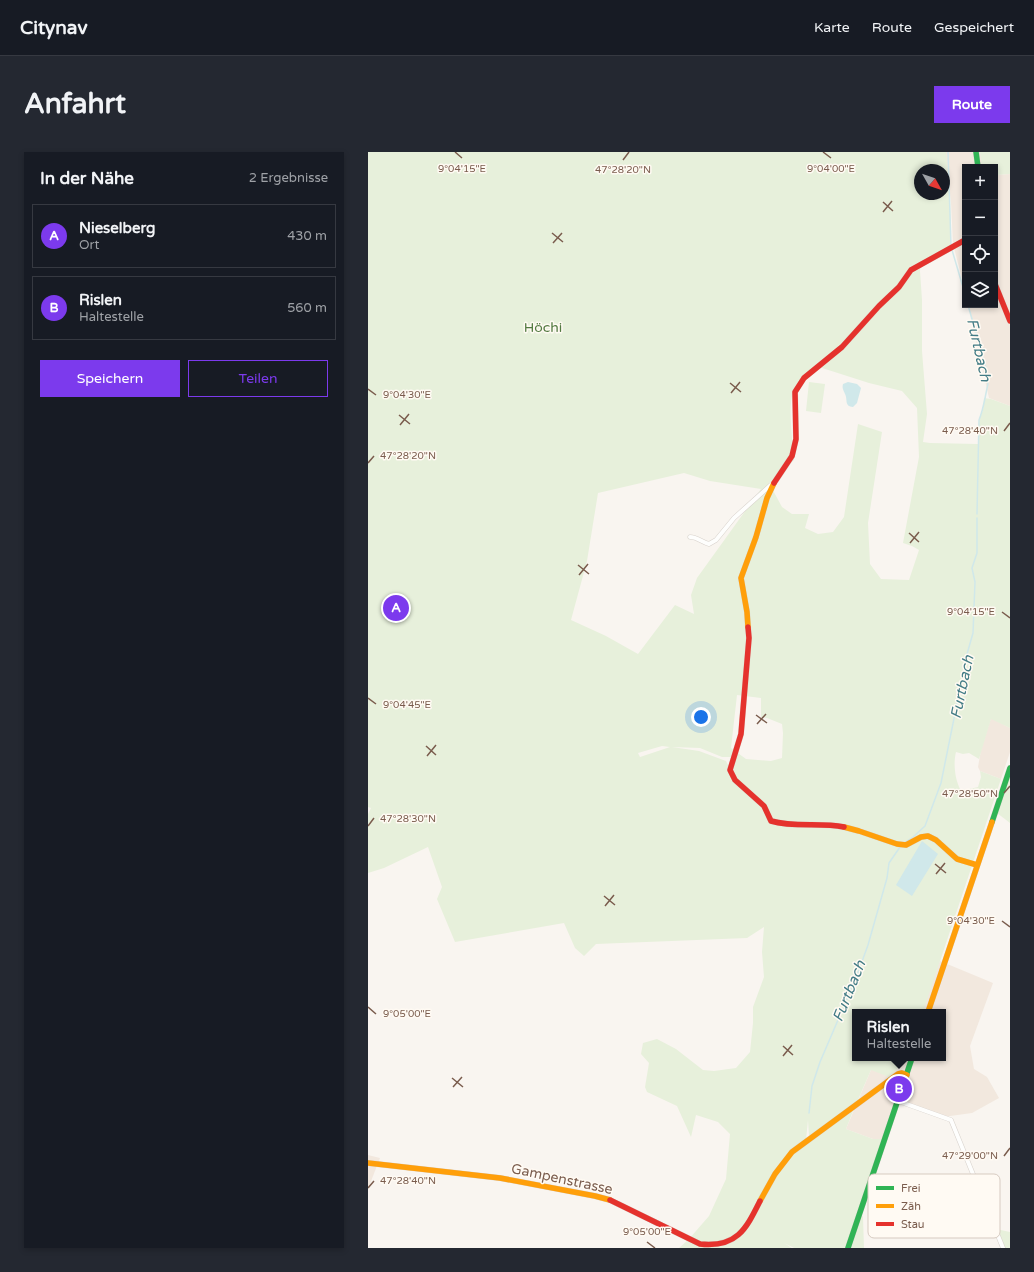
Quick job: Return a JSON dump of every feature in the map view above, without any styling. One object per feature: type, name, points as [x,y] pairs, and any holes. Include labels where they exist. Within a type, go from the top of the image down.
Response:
[{"type":"street","points":[[976,152],[978,164]]},
{"type":"street","points":[[962,242],[911,270],[899,287],[842,347],[804,378],[795,392],[796,439],[792,456],[775,481],[767,498],[756,537],[741,578],[747,612],[749,638],[741,734],[730,770],[735,780],[764,806],[771,821],[778,824],[822,824],[844,827],[855,829],[902,845],[927,836],[938,842],[957,859],[977,865]]},
{"type":"street","points":[[998,291],[1010,321]]},
{"type":"street","points":[[690,537],[695,537],[702,542],[709,544],[716,540],[734,518],[775,481]]},
{"type":"street","points":[[929,1009],[1010,768]]},
{"type":"street","points":[[873,1174],[911,1061]]},
{"type":"street","name":"Gampenstrasse","points":[[368,1163],[500,1178],[595,1196],[615,1202],[700,1244],[719,1246],[735,1240],[745,1230],[779,1168],[792,1152],[898,1074],[902,1073],[907,1075]]},
{"type":"street","points":[[898,1101],[951,1120],[973,1174]]},
{"type":"street","points":[[848,1248],[868,1189]]},
{"type":"street","points":[[999,1238],[1003,1248]]},
{"type":"shaded area","points":[[945,152],[982,152],[983,164],[962,164],[962,278],[953,244],[950,164],[946,164]]},
{"type":"shaded area","points":[[1010,174],[1010,406],[989,398],[969,308],[998,308],[998,175]]},
{"type":"shaded area","points":[[991,718],[1010,728],[1010,752],[1001,779],[980,771],[978,767],[981,750]]},
{"type":"shaded area","points":[[940,961],[993,983],[970,1046],[974,1069],[987,1077],[999,1098],[972,1113],[943,1117],[898,1101],[885,1139],[873,1139],[846,1129],[871,1070],[898,1068],[901,1061],[946,1061],[946,1009],[921,1009]]},
{"type":"shaded area","points":[[368,1155],[380,1158],[368,1189]]},
{"type":"green space","name":"Höchi","points":[[368,152],[946,152],[947,164],[914,164],[914,200],[950,199],[951,246],[921,264],[920,271],[922,300],[922,351],[927,414],[923,442],[978,444],[979,420],[983,410],[984,398],[1010,406],[1010,728],[991,719],[979,759],[969,753],[963,754],[956,752],[955,772],[961,791],[978,787],[981,777],[980,771],[1001,779],[924,1009],[852,1009],[852,1061],[901,1061],[898,1068],[889,1077],[871,1070],[857,1102],[809,1136],[808,1120],[806,1140],[855,1106],[846,1129],[873,1139],[885,1139],[874,1174],[868,1174],[868,1191],[861,1213],[863,1217],[864,1248],[794,1248],[784,1243],[792,1248],[679,1248],[709,1216],[726,1179],[730,1134],[718,1122],[696,1115],[691,1137],[677,1106],[647,1092],[645,1087],[649,1063],[641,1054],[643,1043],[657,1039],[676,1049],[703,1070],[714,1071],[736,1068],[750,1052],[753,1007],[764,977],[762,952],[764,927],[747,938],[596,944],[584,956],[575,948],[564,923],[455,942],[437,899],[442,887],[428,847],[384,868],[368,873],[368,814],[371,808],[368,807]],"holes":[[[819,367],[869,383],[902,391],[917,408],[919,457],[903,543],[919,550],[909,580],[881,579],[870,564],[868,523],[882,432],[858,424],[844,517],[833,532],[818,534],[805,528],[809,514],[792,514],[782,507],[769,483],[794,460],[791,404],[794,391],[799,384]],[[684,473],[710,481],[761,489],[697,578],[691,595],[694,614],[675,605],[638,654],[606,636],[571,620],[587,561],[598,493]],[[737,695],[761,698],[761,717],[782,724],[782,758],[771,761],[746,759],[731,748]],[[662,746],[670,747],[640,757],[638,753]],[[672,747],[700,748],[722,757],[734,757],[730,769],[726,761],[699,751]]]},
{"type":"green space","points":[[980,152],[1010,152],[1010,174],[998,175],[998,164],[982,164]]},
{"type":"green space","points":[[809,382],[825,384],[821,413],[806,411]]},
{"type":"green space","points":[[1010,775],[1010,823],[997,813]]},
{"type":"green space","points":[[1000,1230],[1010,1232],[1010,1248],[1003,1248],[999,1238]]},
{"type":"water","points":[[848,382],[857,384],[861,388],[857,403],[853,407],[847,404],[843,388],[843,384]]},
{"type":"water","points":[[922,841],[938,854],[912,896],[896,885]]},
{"type":"waterway","name":"Furtbach","points":[[948,152],[951,246]]},
{"type":"waterway","name":"Furtbach","points":[[952,250],[962,284]]},
{"type":"waterway","name":"Furtbach","points":[[969,308],[986,368],[986,380],[988,384],[979,420],[977,514]]},
{"type":"waterway","name":"Furtbach","points":[[904,843],[925,826],[941,783],[967,654],[973,633],[975,582],[972,568],[977,553],[977,518]]},
{"type":"waterway","name":"Furtbach","points":[[809,1113],[812,1086],[820,1062],[856,978],[868,945],[887,878],[889,863],[900,847]]},
{"type":"traffic: fast","points":[[976,152],[978,164]]},
{"type":"traffic: fast","points":[[992,822],[1010,768]]},
{"type":"traffic: fast","points":[[873,1174],[911,1061]]},
{"type":"traffic: fast","points":[[848,1248],[868,1189]]},
{"type":"traffic: slow","points":[[748,627],[741,578],[756,537],[767,498],[774,483]]},
{"type":"traffic: slow","points":[[929,1009],[992,822]]},
{"type":"traffic: slow","points":[[844,827],[897,844],[906,845],[921,837],[928,836],[936,840],[957,859],[977,865]]},
{"type":"traffic: slow","points":[[760,1201],[775,1174],[792,1152],[898,1074],[902,1073],[907,1075]]},
{"type":"traffic: slow","points":[[368,1163],[500,1178],[610,1200]]},
{"type":"traffic: jam","points":[[774,483],[792,456],[796,439],[795,392],[804,378],[842,347],[879,306],[899,287],[911,270],[962,242]]},
{"type":"traffic: jam","points":[[998,291],[1010,321]]},
{"type":"traffic: jam","points":[[748,627],[749,638],[741,734],[730,770],[735,780],[764,806],[771,821],[789,824],[844,827]]},
{"type":"traffic: jam","points":[[610,1200],[700,1244],[723,1243],[732,1240],[745,1228],[760,1201]]},
{"type":"place","name":"Nieselberg","points":[[396,608]]},
{"type":"place","name":"Rislen","points":[[899,1089]]}]
